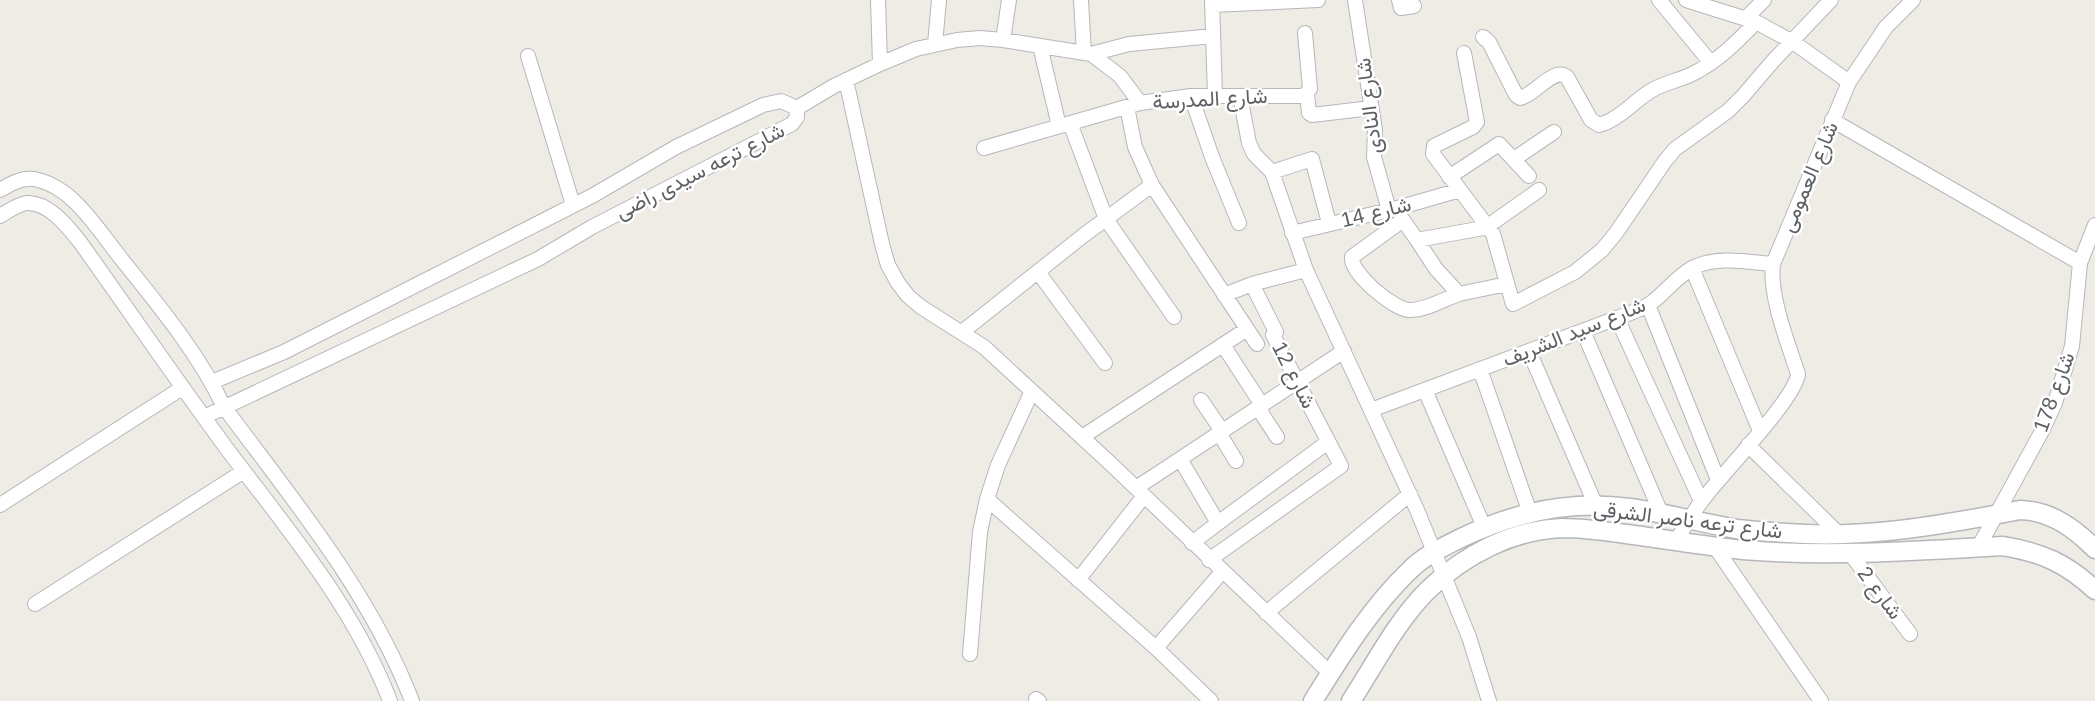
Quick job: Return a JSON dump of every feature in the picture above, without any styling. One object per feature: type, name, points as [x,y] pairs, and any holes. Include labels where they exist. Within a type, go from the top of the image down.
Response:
[{"type":"street","points":[[878,0],[880,64]]},
{"type":"street","points":[[935,44],[939,0]]},
{"type":"street","points":[[1003,40],[1009,0]]},
{"type":"street","points":[[1081,0],[1088,53],[1120,76],[1133,105],[1135,147],[1152,185],[1257,344]]},
{"type":"street","points":[[1215,96],[1212,2],[1318,0]]},
{"type":"street","name":"شارع النادى","points":[[1357,0],[1375,130],[1374,158],[1389,210]]},
{"type":"street","points":[[1399,0],[1402,9],[1414,6]]},
{"type":"street","points":[[1659,0],[1712,63]]},
{"type":"street","points":[[1483,37],[1489,42],[1516,95],[1520,98],[1527,96],[1553,76],[1558,73],[1563,74],[1567,77],[1591,120],[1599,125],[1610,121],[1659,86],[1690,75],[1712,63],[1733,45],[1764,0]]},
{"type":"street","points":[[1464,53],[1477,122],[1473,127],[1434,146],[1433,154],[1488,227],[1495,240],[1513,304],[1575,272],[1602,250],[1675,149],[1728,111],[1831,0]]},
{"type":"street","name":"شارع العمومى","points":[[1760,431],[1796,384],[1798,375],[1773,291],[1773,264],[1849,82],[1886,27],[1913,0]]},
{"type":"street","points":[[1691,1],[1751,20],[1791,41],[1849,82]]},
{"type":"street","points":[[1305,33],[1310,88],[1307,94],[1309,112],[1312,115],[1371,108]]},
{"type":"street","name":"شارع ترعه سيدى راضى","points":[[204,417],[538,259],[592,227],[792,124],[797,117],[797,108],[880,64],[935,44],[980,38],[1088,53],[1129,44],[1213,36]]},
{"type":"street","points":[[1040,46],[1065,124],[1106,219],[1174,317]]},
{"type":"street","points":[[528,56],[573,205]]},
{"type":"street","points":[[846,80],[875,218],[888,265],[898,284],[921,307],[984,347],[1330,673]]},
{"type":"street","name":"شارع المدرسة","points":[[984,148],[1133,105],[1191,96],[1301,96],[1307,94]]},
{"type":"street","points":[[1191,96],[1212,157],[1239,223]]},
{"type":"street","points":[[1240,96],[1249,143],[1260,162],[1272,172],[1306,270],[1410,494],[1444,576],[1469,637],[1489,701]]},
{"type":"street","points":[[212,382],[284,352],[573,205],[676,147],[763,105],[782,100],[797,108]]},
{"type":"street","points":[[1832,120],[2080,263]]},
{"type":"street","points":[[1514,159],[1554,132]]},
{"type":"street","points":[[1449,177],[1498,144],[1529,176]]},
{"type":"street","points":[[1272,172],[1312,159],[1329,223]]},
{"type":"street","points":[[0,190],[25,179],[38,180],[55,187],[73,199],[144,287],[212,382],[224,407],[345,573],[384,639],[412,701]]},
{"type":"street","points":[[962,332],[1152,185]]},
{"type":"street","name":"شارع 14","points":[[1292,233],[1460,190]]},
{"type":"street","points":[[1417,240],[1488,227],[1539,190]]},
{"type":"street","points":[[0,216],[27,203],[38,204],[64,223],[80,242],[182,388],[336,597],[358,635],[390,701]]},
{"type":"street","points":[[1459,294],[1436,269],[1403,220],[1355,254],[1351,261],[1355,269],[1379,293],[1406,310],[1420,308],[1459,294],[1507,284]]},
{"type":"street","name":"شارع 178","points":[[1978,548],[2055,403],[2072,346],[2080,263],[2095,225]]},
{"type":"street","name":"شارع سيد الشريف","points":[[1371,410],[1648,305],[1692,268],[1714,261],[1773,264]]},
{"type":"street","points":[[1676,541],[1701,501],[1760,431],[1692,268]]},
{"type":"street","points":[[1224,295],[1306,270]]},
{"type":"street","points":[[1038,272],[1104,363]]},
{"type":"street","name":"شارع 12","points":[[1209,560],[1341,466],[1273,335],[1276,332],[1252,285]]},
{"type":"street","points":[[1648,305],[1718,480]]},
{"type":"street","points":[[1617,318],[1701,501]]},
{"type":"street","points":[[1082,437],[1247,329]]},
{"type":"street","points":[[1583,331],[1661,513]]},
{"type":"street","points":[[1223,345],[1277,437]]},
{"type":"street","points":[[1078,580],[1140,492],[1180,459],[1344,351]]},
{"type":"street","points":[[1529,351],[1596,506]]},
{"type":"street","points":[[1480,369],[1530,513]]},
{"type":"street","points":[[0,505],[182,388]]},
{"type":"street","points":[[1425,390],[1485,527]]},
{"type":"street","points":[[970,654],[980,532],[987,499],[998,465],[1032,391]]},
{"type":"street","points":[[1201,400],[1236,461]]},
{"type":"street","points":[[1192,543],[1328,442]]},
{"type":"street","points":[[1748,445],[1839,534]]},
{"type":"street","points":[[1180,459],[1218,523]]},
{"type":"street","points":[[35,604],[244,471]]},
{"type":"street","points":[[1266,613],[1410,494]]},
{"type":"street","points":[[987,499],[1156,648],[1211,701]]},
{"type":"street","name":"شارع ترعه ناصر الشرقى","points":[[1313,701],[1330,673],[1392,589],[1411,569],[1433,552],[1485,527],[1530,513],[1596,506],[1629,508],[1738,529],[1839,534],[1945,525],[2020,510],[2045,513],[2067,524],[2095,549]]},
{"type":"street","name":"شارع ترعه ناصر الشرقى","points":[[1351,701],[1397,629],[1427,590],[1444,576],[1498,542],[1519,535],[1562,528],[1605,531],[1715,547],[1783,553],[1850,553],[2002,546],[2050,558],[2072,570],[2095,590]]},
{"type":"street","points":[[1715,547],[1821,701]]},
{"type":"street","name":"شارع 2","points":[[1850,553],[1910,633]]},
{"type":"street","points":[[1156,648],[1222,572]]}]
